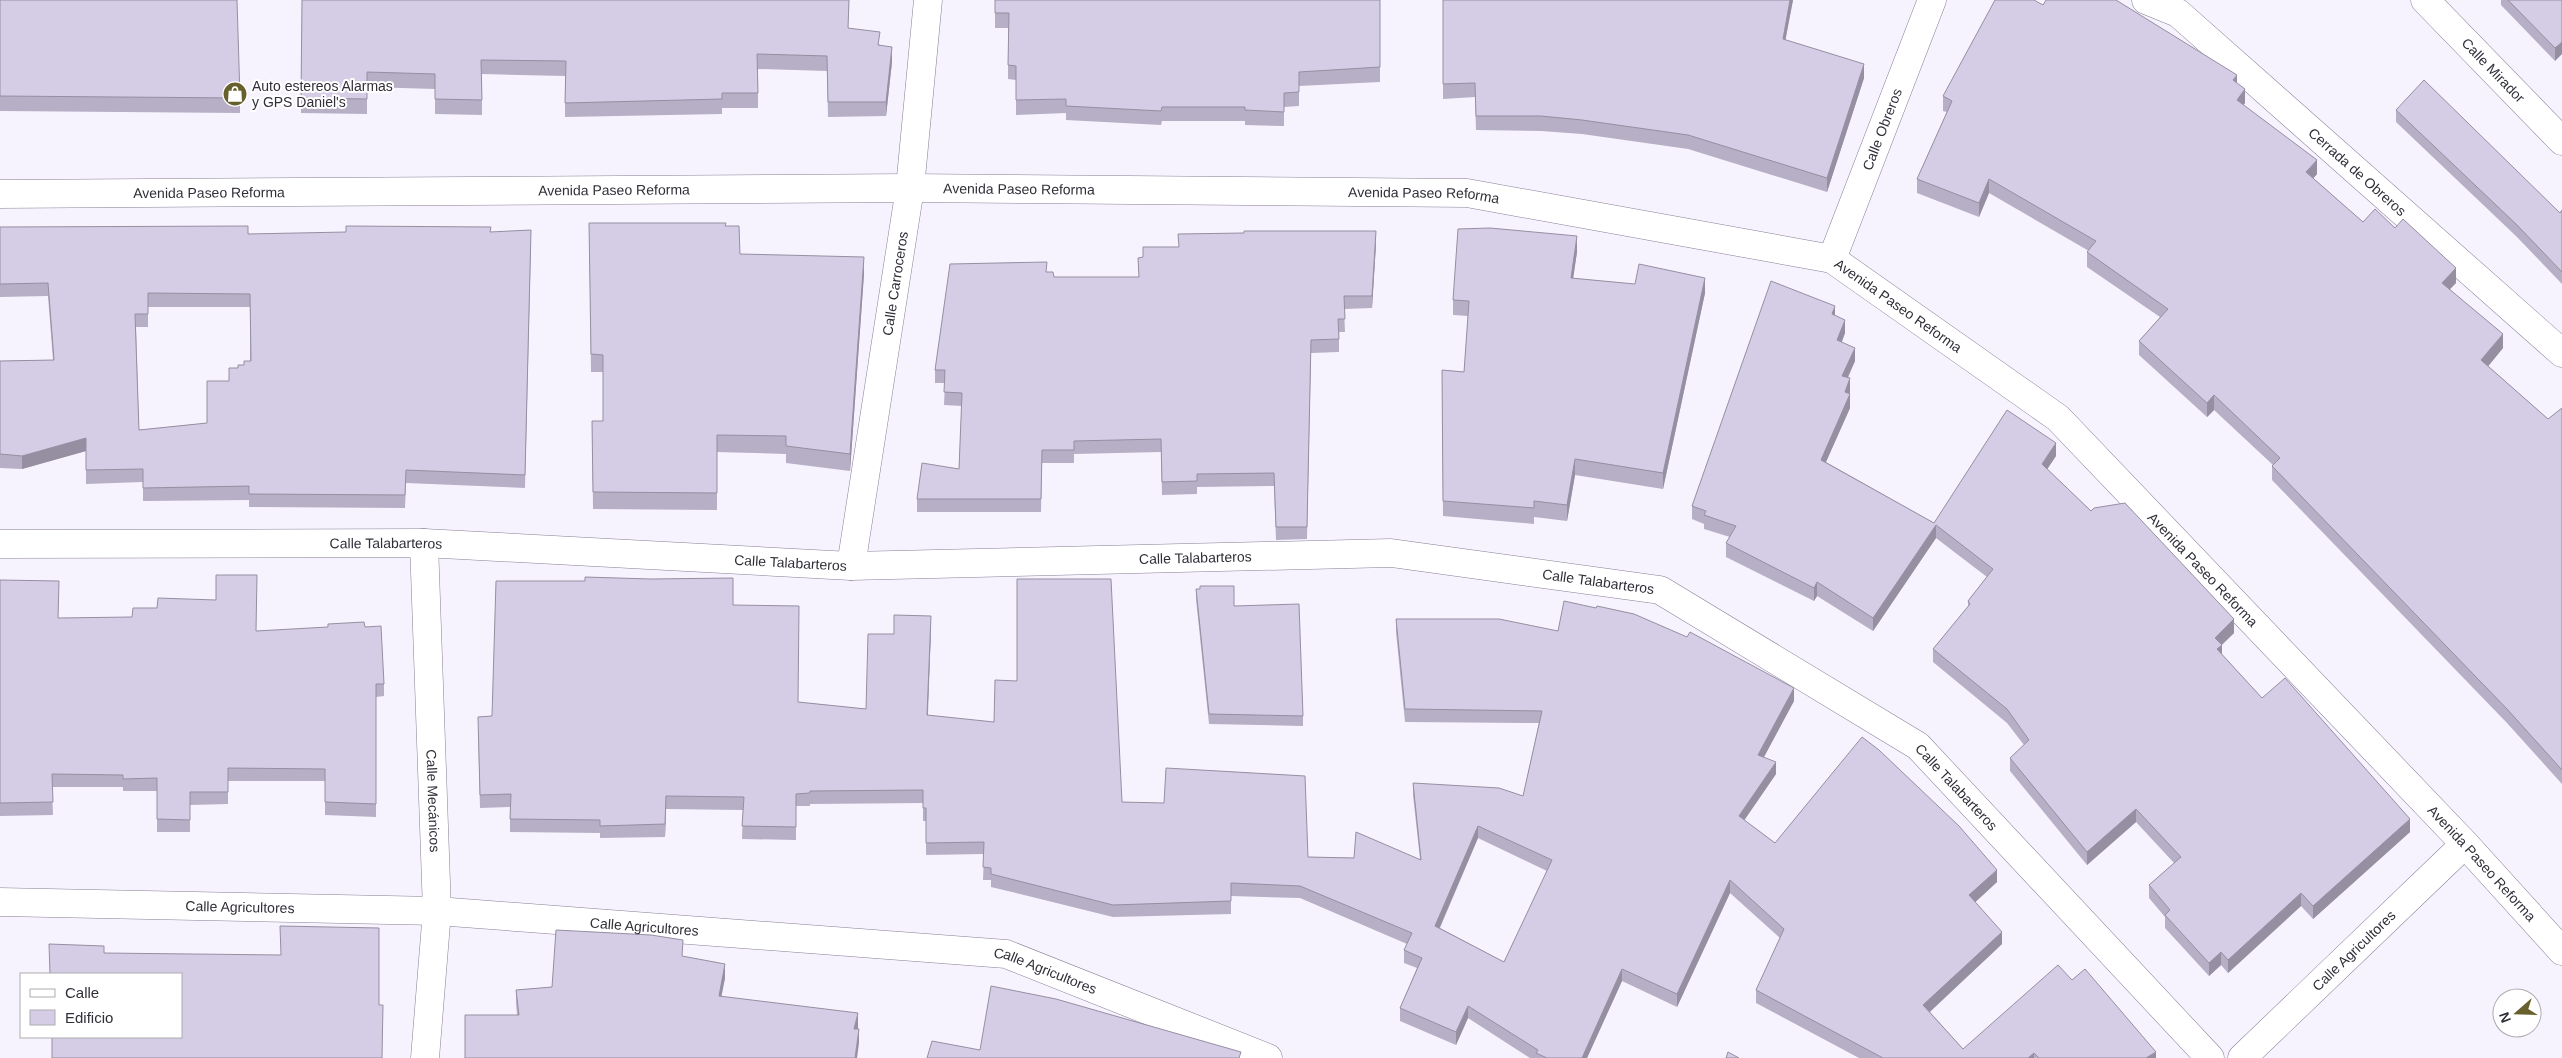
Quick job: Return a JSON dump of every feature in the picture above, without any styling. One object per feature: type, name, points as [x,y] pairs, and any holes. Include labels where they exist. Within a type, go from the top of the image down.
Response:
[{"type":"street","name":"Calle Carroceros","points":[[850,566],[910,188],[928,0]]},
{"type":"street","name":"Calle Obreros","points":[[1832,259],[1932,0]]},
{"type":"street","name":"Cerrada de Obreros","points":[[2146,0],[2178,13],[2562,353]]},
{"type":"street","name":"Calle Mirador","points":[[2425,0],[2562,140]]},
{"type":"street","name":"Avenida Paseo Reforma","points":[[0,194],[910,188],[1467,193],[1832,259],[2058,418],[2465,844],[2562,951]]},
{"type":"street","name":"Calle Talabarteros","points":[[0,544],[424,543],[850,566],[1391,553],[1660,590],[1918,746],[2210,1058]]},
{"type":"street","name":"Calle Mecánicos","points":[[424,543],[437,911],[425,1058]]},
{"type":"street","name":"Calle Agricultores","points":[[2242,1058],[2465,844]]},
{"type":"street","name":"Calle Agricultores","points":[[0,902],[437,911],[1006,954],[1268,1058]]},
{"type":"building","points":[[0,0],[237,0],[240,98],[0,96]]},
{"type":"building","points":[[302,0],[849,0],[848,28],[880,32],[878,45],[892,47],[886,102],[828,102],[827,56],[757,54],[758,93],[722,93],[722,99],[565,103],[566,61],[481,60],[482,100],[435,99],[435,74],[367,72],[367,99],[301,98]]},
{"type":"building","points":[[995,0],[1380,0],[1380,67],[1299,72],[1299,92],[1284,93],[1284,112],[1245,110],[1245,107],[1162,107],[1161,111],[1066,106],[1066,99],[1016,100],[1016,66],[1008,65],[1009,13],[995,13]]},
{"type":"building","points":[[1443,0],[1790,0],[1783,39],[1864,64],[1827,178],[1688,135],[1541,116],[1476,116],[1475,83],[1443,84]]},
{"type":"building","points":[[1995,0],[2034,0],[2043,5],[2046,0],[2116,0],[2237,75],[2233,80],[2245,89],[2237,100],[2317,160],[2306,172],[2363,222],[2375,209],[2395,228],[2403,219],[2456,268],[2442,283],[2503,334],[2481,360],[2548,419],[2562,408],[2562,770],[2507,709],[2272,466],[2280,458],[2214,395],[2207,403],[2139,341],[2168,309],[2087,252],[2096,241],[1989,179],[1979,203],[1917,179],[1952,101],[1943,96]]},
{"type":"building","points":[[2508,0],[2562,0],[2562,42],[2555,48]]},
{"type":"building","points":[[2424,80],[2560,213],[2562,210],[2562,272],[2517,225],[2396,110]]},
{"type":"building","points":[[589,223],[726,223],[725,226],[739,226],[740,254],[864,257],[850,454],[786,446],[786,436],[717,435],[717,493],[593,492],[592,421],[603,421],[603,355],[591,354]]},
{"type":"building","points":[[248,226],[248,234],[346,232],[346,226],[491,227],[490,232],[531,230],[525,475],[406,470],[405,495],[249,494],[249,486],[143,488],[143,469],[86,470],[86,438],[22,456],[0,454],[0,361],[54,360],[48,283],[0,284],[0,227]],"holes":[[[148,293],[250,294],[251,361],[244,361],[244,365],[238,365],[238,368],[229,368],[229,381],[207,381],[207,423],[139,430],[135,314],[148,314]]]},
{"type":"building","points":[[1490,228],[1577,236],[1571,278],[1635,284],[1639,264],[1705,278],[1663,473],[1575,459],[1567,505],[1534,501],[1534,508],[1443,501],[1442,370],[1464,372],[1469,301],[1453,300],[1458,229]]},
{"type":"building","points":[[1244,231],[1376,231],[1372,296],[1344,296],[1345,319],[1338,319],[1339,339],[1311,340],[1307,527],[1276,527],[1274,473],[1197,474],[1197,481],[1162,482],[1161,439],[1074,441],[1074,450],[1042,450],[1041,499],[917,499],[922,463],[959,469],[962,393],[944,392],[945,370],[935,370],[950,264],[1047,262],[1046,272],[1053,272],[1054,277],[1139,277],[1138,258],[1143,257],[1143,247],[1179,247],[1178,234],[1244,233]]},
{"type":"building","points":[[1771,281],[1835,306],[1832,314],[1845,320],[1837,340],[1855,348],[1842,376],[1850,378],[1845,392],[1850,394],[1821,460],[1934,523],[2007,410],[2056,443],[2042,464],[2091,511],[2094,508],[2125,503],[2234,619],[2215,638],[2222,645],[2217,649],[2262,698],[2285,678],[2410,819],[2313,906],[2301,893],[2228,960],[2221,952],[2209,963],[2165,915],[2170,910],[2149,885],[2181,857],[2136,809],[2087,852],[2010,758],[2029,740],[2007,709],[1933,649],[1970,604],[1968,601],[1993,569],[1936,525],[1873,618],[1817,582],[1814,588],[1726,543],[1736,526],[1704,515],[1706,511],[1692,506]]},
{"type":"building","points":[[216,575],[257,575],[256,631],[328,627],[328,624],[364,622],[365,627],[381,626],[384,684],[376,684],[376,804],[325,802],[325,769],[228,768],[228,792],[190,792],[190,820],[157,819],[157,778],[123,779],[123,775],[52,774],[53,802],[0,803],[0,580],[59,581],[58,618],[132,617],[133,608],[157,608],[158,598],[216,600]]},
{"type":"building","points":[[585,577],[651,579],[733,578],[733,605],[799,606],[798,702],[866,709],[868,634],[894,634],[894,615],[931,616],[927,715],[994,722],[995,680],[1017,681],[1017,579],[1111,579],[1122,802],[1164,803],[1166,768],[1305,776],[1308,857],[1354,858],[1356,832],[1421,860],[1413,783],[1499,788],[1523,796],[1542,711],[1405,709],[1396,619],[1499,619],[1558,631],[1564,601],[1634,614],[1687,637],[1690,632],[1794,688],[1758,755],[1776,762],[1739,816],[1775,843],[1862,737],[1879,750],[1959,826],[1997,870],[1969,895],[2002,932],[1923,1005],[1963,1049],[2058,965],[2072,980],[2085,969],[2156,1052],[2146,1058],[2039,1058],[2034,1053],[2028,1058],[1883,1058],[1756,990],[1784,929],[1730,880],[1677,994],[1622,969],[1582,1058],[1547,1058],[1536,1053],[1538,1050],[1468,1006],[1456,1032],[1400,1008],[1422,958],[1404,950],[1412,933],[1300,886],[1231,883],[1231,901],[1113,905],[991,874],[991,868],[983,867],[984,842],[926,843],[926,808],[923,808],[923,790],[810,791],[810,793],[796,794],[796,827],[742,826],[744,797],[666,796],[665,824],[600,826],[600,820],[510,819],[511,794],[480,795],[478,717],[492,716],[496,581],[585,581]],"holes":[[[1478,826],[1552,860],[1504,962],[1435,926]]]},
{"type":"building","points":[[1200,586],[1234,586],[1234,606],[1299,604],[1303,716],[1209,714],[1196,589],[1200,589]]},
{"type":"building","points":[[280,926],[379,928],[379,1005],[383,1005],[382,1058],[52,1058],[52,1038],[182,1038],[182,973],[50,973],[49,944],[104,946],[104,953],[281,955]]},
{"type":"building","points":[[556,930],[651,935],[683,940],[682,956],[725,964],[719,996],[858,1013],[854,1029],[859,1029],[855,1058],[465,1058],[465,1015],[519,1015],[516,990],[552,987]]},
{"type":"building","points":[[991,986],[1056,999],[1241,1052],[1239,1058],[927,1058],[932,1041],[980,1050]]},
{"type":"building","points":[[1728,1052],[1739,1058],[1726,1058]]},
{"type":"place","name":"Auto estereos Alarmas y GPS Daniel's","points":[[235,94]]}]
